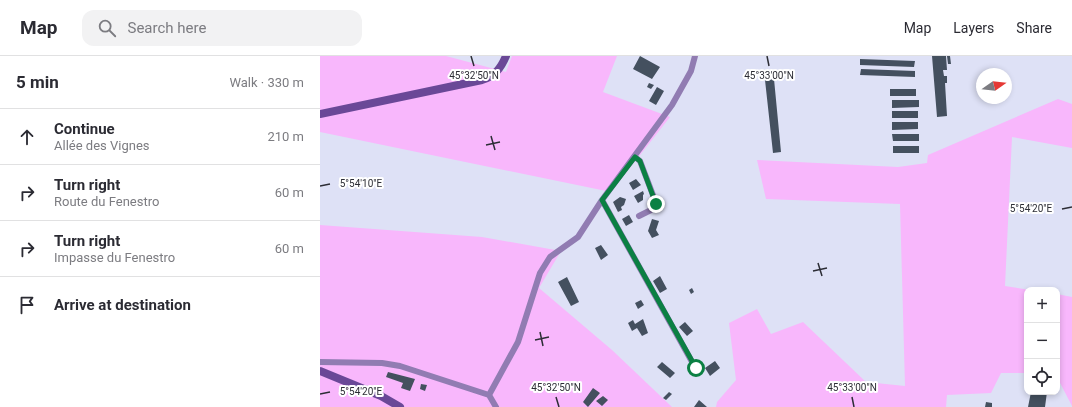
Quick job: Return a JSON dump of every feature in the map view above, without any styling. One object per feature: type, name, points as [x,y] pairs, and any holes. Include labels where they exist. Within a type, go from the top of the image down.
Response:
[{"type":"street","points":[[320,114],[489,78],[499,70],[506,56]]},
{"type":"street","points":[[490,395],[518,342],[540,273],[550,257],[578,237],[602,200],[672,105],[692,70],[694,56]]},
{"type":"street","points":[[635,157],[640,161],[656,204],[651,210],[639,216]]},
{"type":"street","points":[[602,200],[696,368]]},
{"type":"street","points":[[320,362],[382,363],[400,366],[490,395],[496,407]]},
{"type":"street","points":[[320,371],[381,396],[400,407]]},
{"type":"shaded area","points":[[320,56],[446,56],[506,72],[512,56],[617,56],[603,92],[670,117],[611,192],[320,132]]},
{"type":"shaded area","points":[[1058,99],[1072,104],[1072,148],[1012,137],[1005,286],[1024,289],[1024,373],[1001,373],[991,393],[947,395],[946,407],[716,407],[717,402],[736,380],[729,323],[757,309],[771,334],[803,322],[866,382],[905,386],[900,204],[766,199],[757,160],[898,167],[927,163],[928,155]]},
{"type":"shaded area","points":[[320,225],[482,237],[561,251],[539,288],[612,350],[672,407],[320,407]]},
{"type":"shaded area","points":[[1060,295],[1072,297],[1072,406],[1060,383]]},
{"type":"building","points":[[640,56],[660,67],[652,79],[633,69]]},
{"type":"building","points":[[932,56],[946,56],[947,70],[943,70],[944,76],[947,76],[947,83],[945,83],[947,116],[937,117]]},
{"type":"building","points":[[947,56],[950,56],[951,64],[948,64]]},
{"type":"building","points":[[860,59],[915,61],[914,67],[860,65]]},
{"type":"building","points":[[861,69],[915,71],[915,77],[860,75]]},
{"type":"building","points":[[774,79],[781,152],[773,153],[765,80]]},
{"type":"building","points":[[649,83],[654,85],[651,89],[647,87]]},
{"type":"building","points":[[657,87],[664,91],[656,105],[649,101]]},
{"type":"building","points":[[890,89],[916,89],[916,96],[890,96]]},
{"type":"building","points":[[892,100],[919,100],[919,107],[892,108]]},
{"type":"building","points":[[892,111],[918,111],[918,118],[892,118]]},
{"type":"building","points":[[892,122],[918,122],[918,129],[892,130]]},
{"type":"building","points":[[892,134],[919,134],[919,141],[893,141]]},
{"type":"building","points":[[893,146],[919,146],[919,153],[893,153]]},
{"type":"building","points":[[636,179],[641,185],[633,190],[629,183]]},
{"type":"building","points":[[643,191],[643,200],[638,203],[634,196]]},
{"type":"building","points":[[620,197],[626,199],[624,205],[621,207],[622,210],[618,212],[613,202]]},
{"type":"building","points":[[629,215],[633,222],[626,226],[622,219]]},
{"type":"building","points":[[652,219],[659,221],[656,230],[659,235],[652,238],[648,231]]},
{"type":"building","points":[[601,245],[608,255],[601,260],[595,248]]},
{"type":"building","points":[[660,276],[667,289],[660,293],[653,281]]},
{"type":"building","points":[[567,277],[579,302],[571,306],[558,282]]},
{"type":"building","points":[[692,288],[694,292],[691,294],[689,290]]},
{"type":"building","points":[[641,300],[644,305],[638,309],[635,303]]},
{"type":"building","points":[[643,319],[648,333],[642,336],[637,328],[632,331],[628,323],[633,320],[635,324]]},
{"type":"building","points":[[685,322],[693,331],[687,336],[679,327]]},
{"type":"building","points":[[715,361],[720,368],[710,376],[705,368]]},
{"type":"building","points":[[662,362],[675,373],[670,378],[657,367]]},
{"type":"building","points":[[388,372],[415,379],[410,391],[401,388],[403,383],[386,377]]},
{"type":"building","points":[[421,384],[427,385],[425,391],[420,389]]},
{"type":"building","points":[[593,388],[600,393],[588,407],[583,402]]},
{"type":"building","points":[[669,392],[672,394],[666,400],[663,398]]},
{"type":"building","points":[[1030,395],[1047,395],[1045,407],[1028,407]]},
{"type":"building","points":[[603,396],[608,400],[602,406],[596,401]]},
{"type":"building","points":[[699,400],[707,407],[694,407]]},
{"type":"building","points":[[986,402],[992,403],[992,407],[985,407]]},
{"type":"route","points":[[656,204],[640,161],[635,157],[602,200],[696,368]]}]
